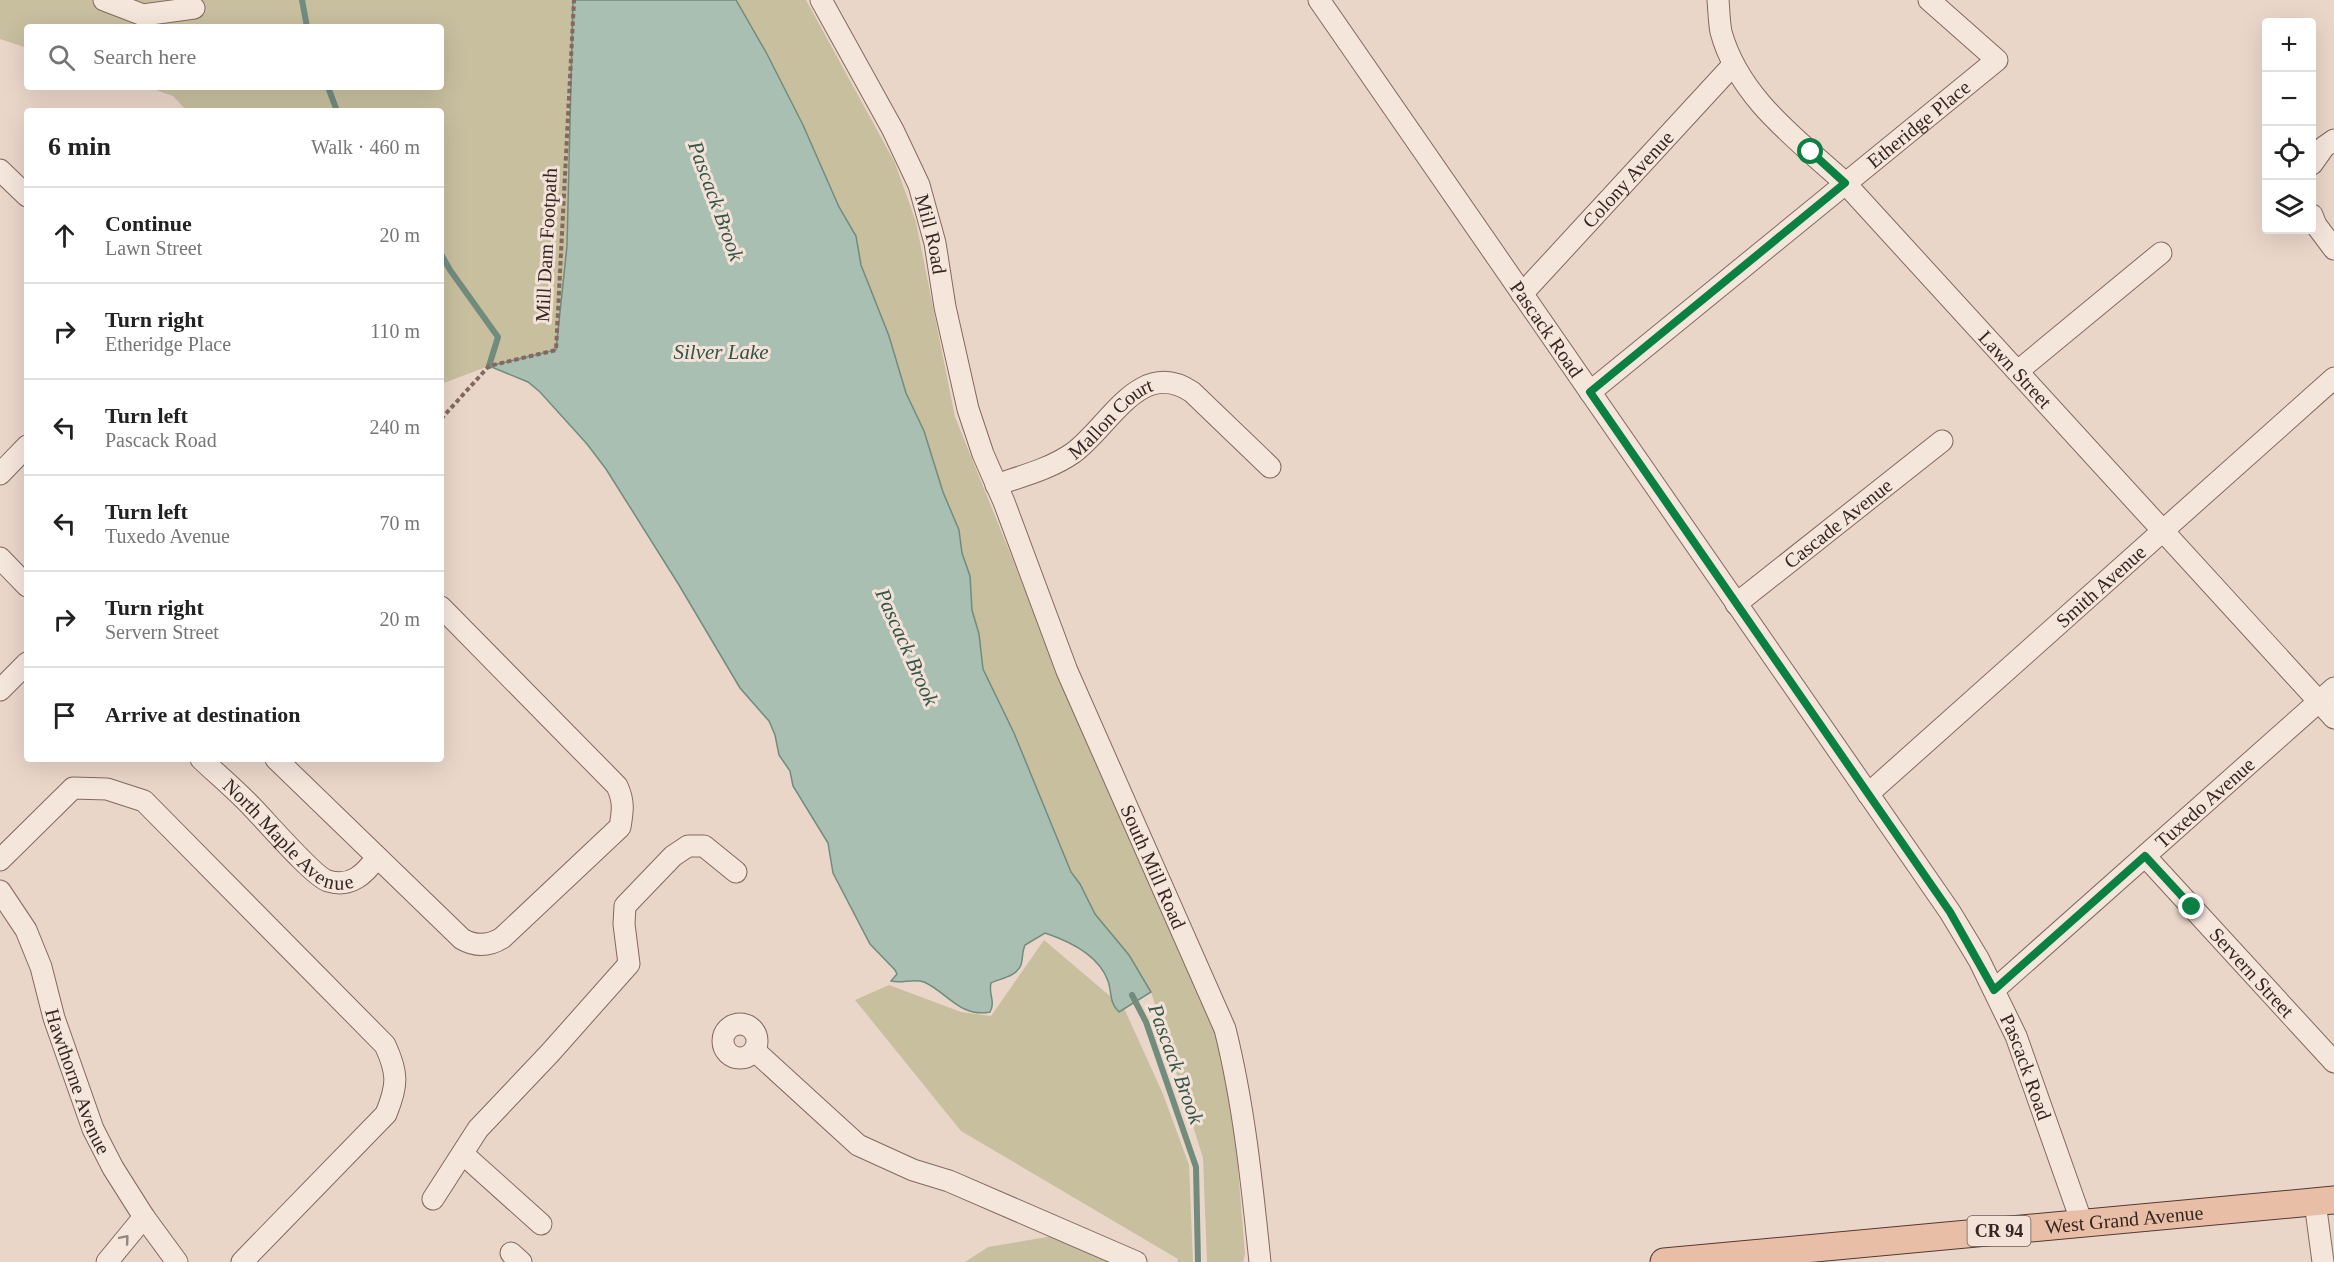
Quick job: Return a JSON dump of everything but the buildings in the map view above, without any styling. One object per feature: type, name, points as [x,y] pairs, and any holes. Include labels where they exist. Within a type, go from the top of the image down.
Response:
[{"type":"main road","name":"West Grand Avenue","points":[[1664,1262],[1719,1259],[2324,1201]]},
{"type":"street","points":[[104,0],[143,15],[194,8]]},
{"type":"street","name":"Mill Road","points":[[821,0],[892,130],[919,185],[935,243],[945,307],[968,409],[996,484]]},
{"type":"street","name":"Pascack Road","points":[[1319,0],[1950,912],[1994,990],[2016,1036],[2082,1223]]},
{"type":"street","name":"Etheridge Place","points":[[1590,392],[1996,60],[1929,0]]},
{"type":"street","name":"Lawn Street","points":[[1718,5],[1721,31],[1733,65],[1741,80],[1760,104],[1845,183],[2163,530],[2327,695],[2334,718]]},
{"type":"street","name":"Colony Avenue","points":[[1522,294],[1733,65]]},
{"type":"street","points":[[2316,158],[2324,147],[2334,140]]},
{"type":"street","points":[[0,170],[24,193]]},
{"type":"street","points":[[2316,225],[2334,249]]},
{"type":"street","points":[[2018,371],[2161,253]]},
{"type":"street","name":"Smith Avenue","points":[[1868,794],[2334,378]]},
{"type":"street","name":"Mallon Court","points":[[996,484],[1046,468],[1071,454],[1089,441],[1137,389],[1151,382],[1166,381],[1192,392],[1270,467]]},
{"type":"street","name":"Cascade Avenue","points":[[1736,604],[1942,441]]},
{"type":"street","points":[[0,474],[24,449]]},
{"type":"street","name":"South Mill Road","points":[[996,484],[1067,671],[1225,1029],[1235,1070],[1251,1177],[1260,1262]]},
{"type":"street","points":[[0,558],[24,583]]},
{"type":"street","points":[[279,762],[462,939],[481,945],[494,943],[502,938],[620,827],[624,808],[618,786],[444,609]]},
{"type":"street","points":[[0,690],[24,666]]},
{"type":"street","name":"Tuxedo Avenue","points":[[1994,990],[2327,695]]},
{"type":"street","name":"North Maple Avenue","points":[[204,762],[252,806],[321,878],[339,883],[361,877],[377,857]]},
{"type":"street","points":[[0,860],[73,789],[107,789],[144,801],[385,1045],[394,1065],[396,1084],[387,1114],[242,1262]]},
{"type":"street","points":[[433,1199],[478,1129],[550,1053],[629,964],[624,924],[625,906],[673,856],[688,846],[704,846],[736,872]]},
{"type":"street","name":"Servern Street","points":[[2145,856],[2334,1062]]},
{"type":"street","name":"Hawthorne Avenue","points":[[0,891],[26,930],[41,966],[54,1018],[93,1129],[113,1168],[144,1217],[177,1262]]},
{"type":"street","points":[[755,1051],[858,1144],[913,1170],[949,1181],[1136,1262]]},
{"type":"street","points":[[463,1154],[541,1224]]},
{"type":"street","points":[[2323,1262],[2324,1201]]},
{"type":"street","points":[[106,1262],[144,1217]]},
{"type":"path","name":"Mill Dam Footpath","points":[[444,416],[489,366],[556,350],[574,0]]},
{"type":"shaded area","points":[[0,0],[573,0],[567,246],[556,350],[489,366],[444,383],[444,108],[184,108],[173,96],[156,90],[444,90],[444,24],[24,24],[24,47],[0,39]]},
{"type":"shaded area","points":[[736,0],[806,0],[895,163],[916,222],[955,417],[1084,736],[1210,1013],[1232,1095],[1245,1254],[1243,1262],[1207,1262],[1203,1158],[1151,992],[1129,955],[1095,914],[1080,884],[1071,872],[1014,733],[983,669],[979,634],[972,610],[970,576],[962,553],[959,530],[943,492],[924,431],[906,393],[889,336],[861,265],[856,236],[839,207],[803,125],[767,54]]},
{"type":"shaded area","points":[[1044,940],[1124,1008],[1163,1094],[1189,1165],[1193,1262],[1177,1262],[1178,1259],[961,1131],[855,1000],[889,985],[961,1012],[991,1016]]},
{"type":"shaded area","points":[[1053,1236],[1115,1262],[965,1262],[988,1247]]},
{"type":"water","name":"Silver Lake","points":[[573,0],[736,0],[767,54],[803,125],[839,207],[856,236],[861,265],[889,336],[906,393],[924,431],[943,492],[959,530],[962,553],[970,576],[972,610],[979,634],[983,669],[1014,733],[1071,872],[1080,884],[1095,914],[1129,955],[1151,992],[1119,1012],[1112,1001],[1108,981],[1098,964],[1082,950],[1045,933],[1025,945],[1021,965],[1016,972],[991,983],[990,1012],[979,1013],[962,1008],[924,982],[891,981],[897,974],[870,944],[833,873],[828,843],[793,786],[790,771],[779,755],[775,735],[769,721],[740,688],[606,469],[587,444],[540,392],[528,382],[489,366],[556,350],[567,246]]},
{"type":"waterway","points":[[302,0],[306,24]]},
{"type":"waterway","points":[[329,90],[336,108]]},
{"type":"waterway","points":[[444,259],[498,337],[489,366]]},
{"type":"waterway","name":"Pascack Brook","points":[[1132,995],[1146,1022],[1196,1167],[1198,1262]]},
{"type":"route","points":[[1811,152],[1845,183],[1590,392],[1950,912],[1994,990],[2145,856],[2192,907]]}]
